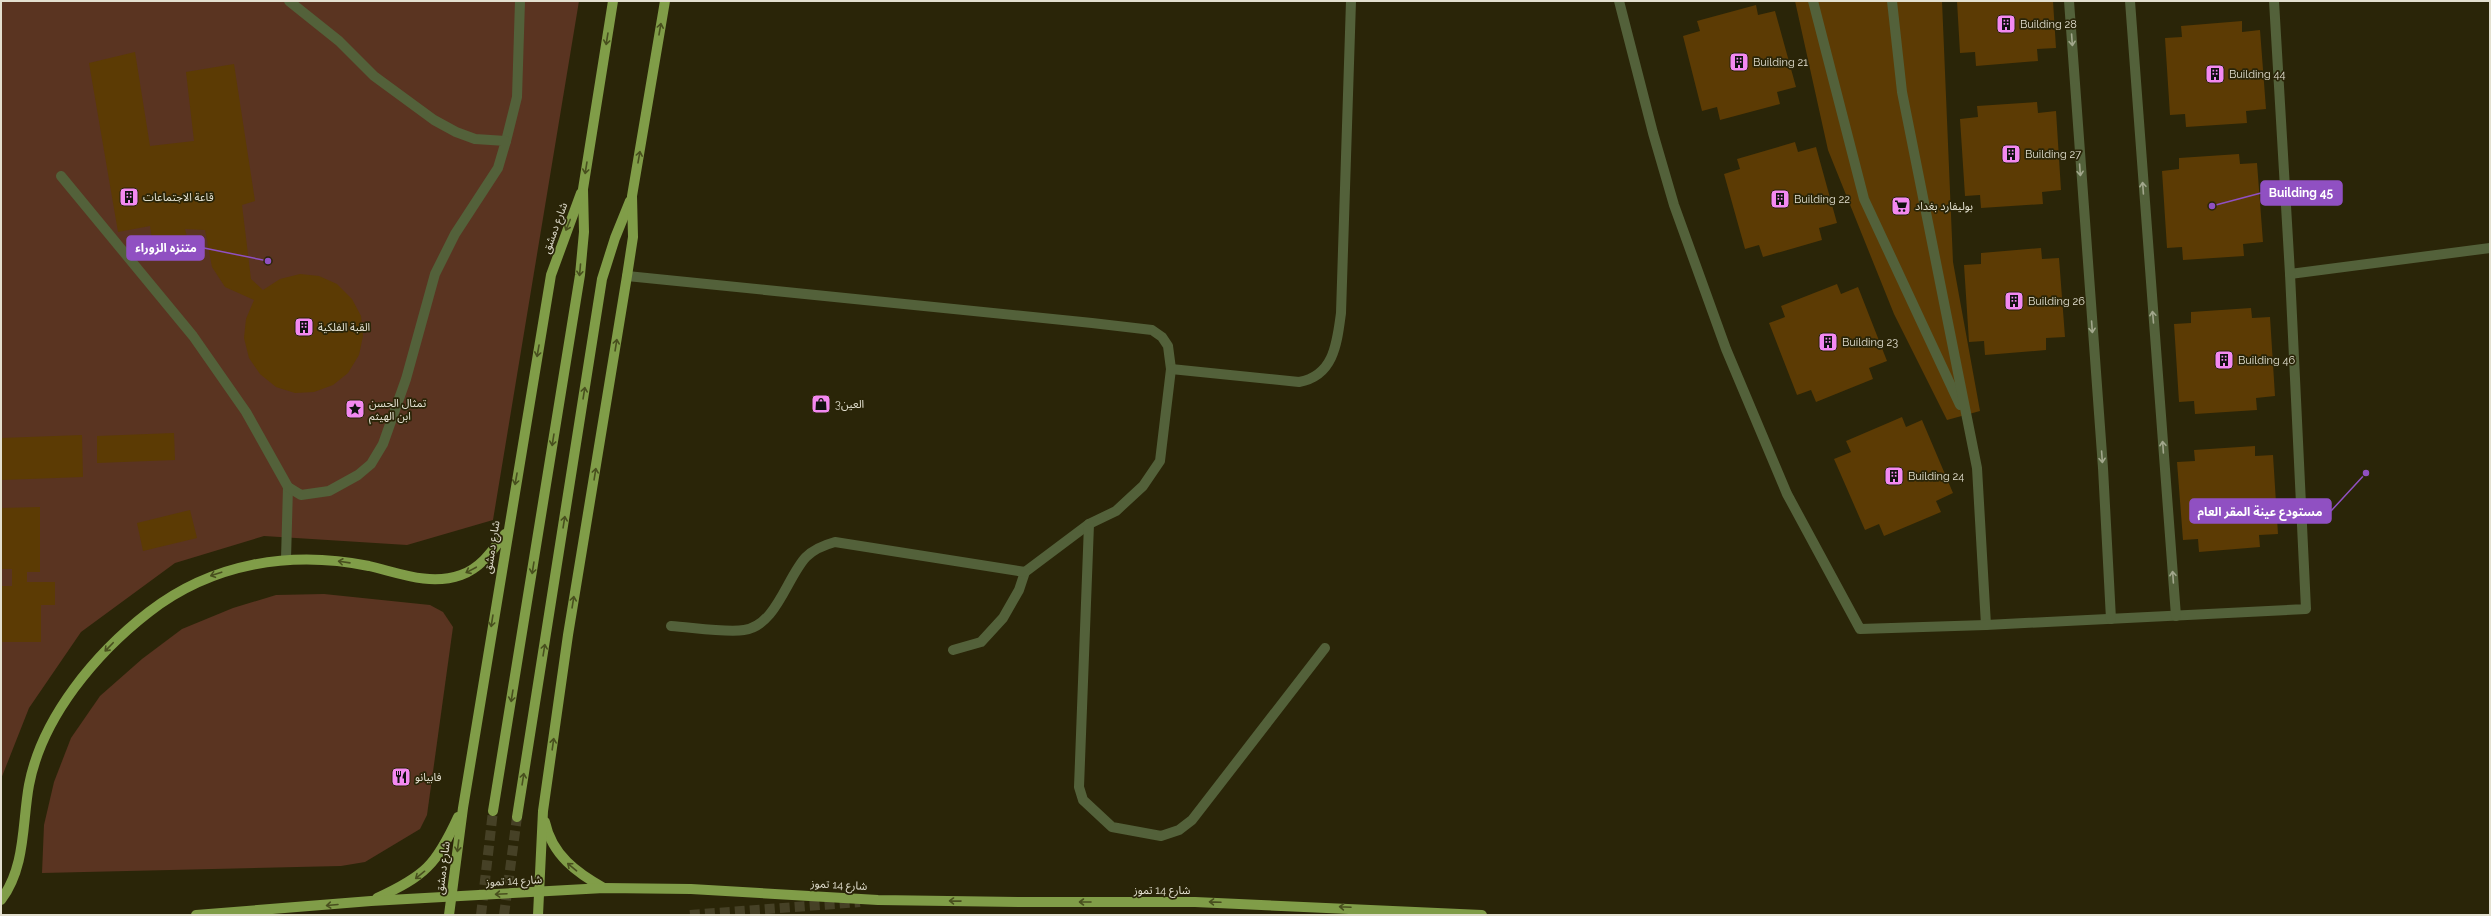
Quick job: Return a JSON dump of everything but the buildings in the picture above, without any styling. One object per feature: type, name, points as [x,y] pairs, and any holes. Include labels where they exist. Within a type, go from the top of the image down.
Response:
[{"type":"main road","name":"شارع دمشق","points":[[494,811],[580,275],[584,232],[583,189],[613,1]]},
{"type":"main road","points":[[538,915],[543,811],[568,635],[633,237],[632,196],[665,1]]},
{"type":"main road","name":"شارع دمشق","points":[[450,915],[462,808],[551,275],[583,189]]},
{"type":"main road","points":[[517,817],[602,279],[615,238],[632,196]]},
{"type":"main road","points":[[1,900],[15,873],[22,845],[29,783],[41,750],[62,707],[94,662],[122,634],[150,611],[179,592],[210,576],[260,562],[286,559],[343,562],[425,579],[444,579],[460,575],[474,569],[486,559],[507,532]]},
{"type":"main road","points":[[371,901],[418,878],[433,863],[445,845],[462,808]]},
{"type":"main road","points":[[543,811],[547,831],[556,849],[569,865],[604,888]]},
{"type":"main road","name":"شارع 14 تموز","points":[[196,915],[371,901],[604,888],[690,889],[886,900],[1195,902],[1482,915]]},
{"type":"street","points":[[289,1],[339,41],[374,76],[428,116],[456,132],[475,139],[506,141]]},
{"type":"street","points":[[288,488],[301,495],[329,491],[358,475],[371,464],[383,444],[393,418],[435,274],[455,234],[498,168],[517,97],[520,1]]},
{"type":"street","points":[[1171,369],[1298,382],[1317,376],[1329,364],[1336,345],[1341,313],[1350,1]]},
{"type":"street","points":[[1619,1],[1653,133],[1674,205],[1723,342],[1787,494],[1860,629],[1986,625],[2306,609],[2290,274],[2274,1]]},
{"type":"street","points":[[1813,1],[1864,199],[1968,423]]},
{"type":"street","points":[[1892,1],[1902,92],[1977,468],[1986,625]]},
{"type":"street","points":[[2069,1],[2103,468],[2111,619]]},
{"type":"street","points":[[2130,1],[2176,616]]},
{"type":"street","points":[[61,176],[193,336],[226,380],[246,412],[288,488],[286,559]]},
{"type":"street","points":[[2290,274],[2490,248]]},
{"type":"street","points":[[627,276],[1152,330],[1162,337],[1168,346],[1171,369],[1160,461],[1143,486],[1116,511],[1089,524],[1025,572],[1019,590],[1003,618],[981,642],[954,650]]},
{"type":"street","points":[[1089,524],[1079,787],[1084,800],[1112,827],[1161,836],[1179,830],[1192,820],[1325,648]]},
{"type":"street","points":[[671,626],[745,630],[762,621],[782,596],[806,557],[822,546],[835,542],[1025,572]]},
{"type":"shaded area","points":[[1,1],[579,1],[493,520],[407,545],[264,536],[175,563],[81,632],[29,708],[1,779]]},
{"type":"shaded area","points":[[324,594],[430,605],[443,612],[453,627],[427,815],[420,829],[365,862],[341,866],[42,873],[44,825],[54,782],[71,738],[100,696],[142,659],[182,629],[233,608],[276,595]]},
{"type":"tunnel","points":[[481,915],[493,811]]},
{"type":"tunnel","points":[[504,915],[517,817]]},
{"type":"tunnel","points":[[690,915],[860,902]]},
{"type":"place","name":"Building 28","points":[[2006,24]]},
{"type":"place","name":"Building 21","points":[[1739,62]]},
{"type":"place","name":"Building 44","points":[[2215,74]]},
{"type":"place","name":"Building 27","points":[[2011,154]]},
{"type":"place","name":"قاعة الاجتماعات","points":[[129,197]]},
{"type":"place","name":"Building 22","points":[[1780,199]]},
{"type":"place","name":"بوليفارد بغداد","points":[[1901,206]]},
{"type":"place","name":"Building 45","points":[[2212,206]]},
{"type":"place","name":"متنزه الزوراء","points":[[268,261]]},
{"type":"place","name":"Building 26","points":[[2014,301]]},
{"type":"place","name":"القبة الفلكية","points":[[304,327]]},
{"type":"place","name":"Building 23","points":[[1828,342]]},
{"type":"place","name":"Building 46","points":[[2224,360]]},
{"type":"place","name":"العين3","points":[[821,404]]},
{"type":"place","name":"تمثال الحسن ابن الهيثم","points":[[355,409]]},
{"type":"place","name":"مستودع عينة المقر العام","points":[[2366,473]]},
{"type":"place","name":"Building 24","points":[[1894,476]]},
{"type":"place","name":"فابيانو","points":[[401,777]]}]
